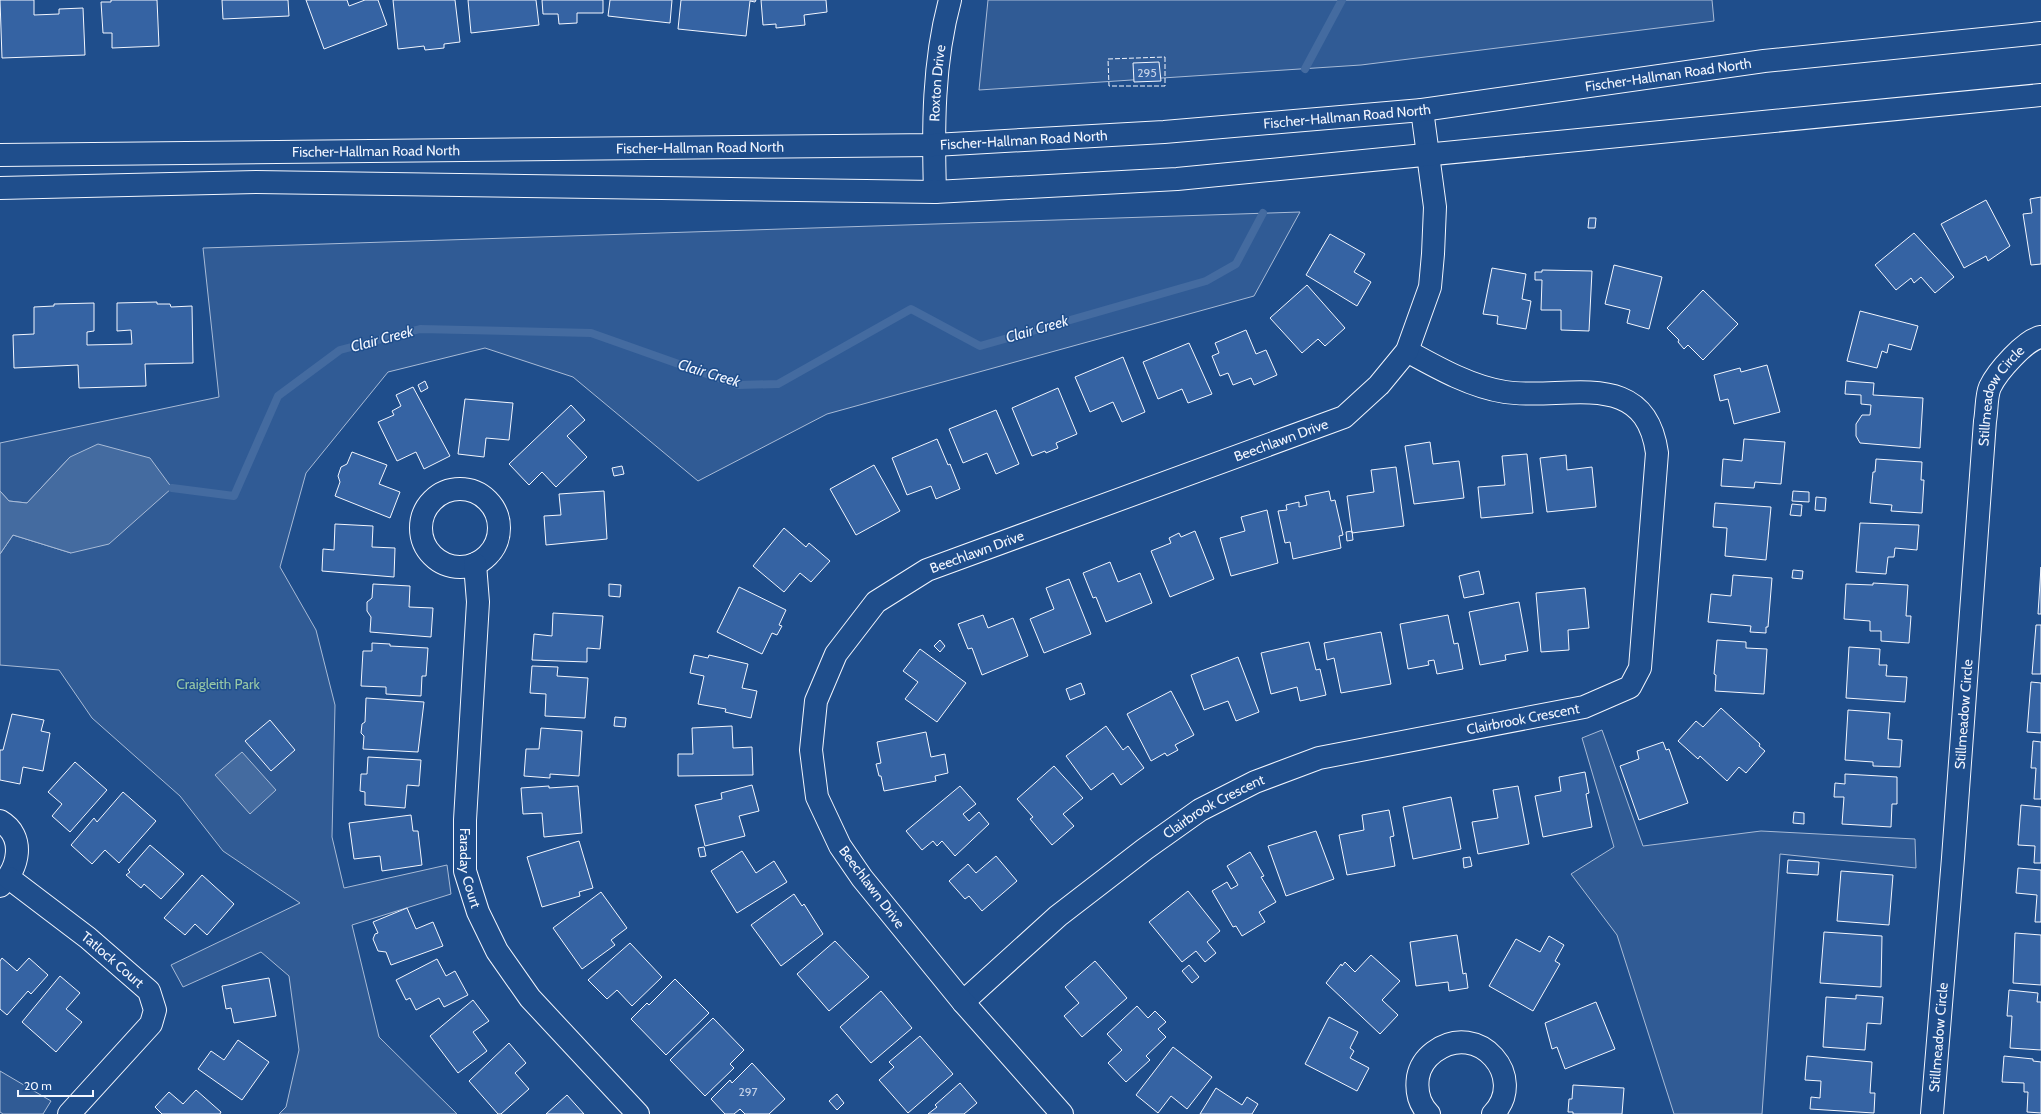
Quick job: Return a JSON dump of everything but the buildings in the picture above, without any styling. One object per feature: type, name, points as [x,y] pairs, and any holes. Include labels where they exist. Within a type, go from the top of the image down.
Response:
[{"type":"street","name":"Roxton Drive","points":[[935,192],[934,145],[938,68],[950,0]]},
{"type":"street","name":"Fischer-Hallman Road North","points":[[0,155],[934,145],[1164,132],[1422,110],[1764,61],[2041,33]]},
{"type":"street","points":[[0,188],[256,182],[935,192],[1177,179],[2041,95]]},
{"type":"street","name":"Beechlawn Drive","points":[[1062,1114],[963,1002],[862,878],[844,852],[817,797],[811,750],[816,701],[836,654],[876,602],[927,570],[1344,417],[1379,385],[1406,351],[1420,317],[1431,280],[1435,207],[1422,110]]},
{"type":"street","name":"Stillmeadow Circle","points":[[1932,1114],[1953,858],[1985,421],[1990,387],[2010,360],[2035,338],[2041,337]]},
{"type":"street","name":"Clairbrook Crescent","points":[[963,1002],[1058,916],[1145,849],[1200,810],[1255,782],[1319,758],[1584,708],[1630,687],[1640,668],[1657,453],[1654,434],[1645,416],[1626,399],[1600,392],[1505,392],[1462,379],[1406,351]]},
{"type":"street","name":"Faraday Court","points":[[475,564],[478,602],[465,820],[465,871],[478,912],[496,951],[530,998],[638,1114]]},
{"type":"street","name":"Tatlock Court","points":[[0,821],[10,830],[16,843],[17,856],[14,870],[5,882],[88,938],[149,991],[155,1010],[151,1024],[69,1114]]},
{"type":"street","points":[[1429,1114],[1424,1110],[1418,1094],[1419,1071],[1427,1058],[1444,1044],[1462,1041],[1483,1047],[1497,1061],[1504,1079],[1503,1097],[1493,1114]]},
{"type":"shaded area","points":[[988,0],[1712,0],[1714,21],[1361,65],[979,90]]},
{"type":"shaded area","points":[[1300,212],[1254,296],[827,414],[698,481],[573,377],[485,348],[388,372],[306,473],[280,567],[316,630],[335,705],[332,837],[344,888],[447,865],[451,894],[352,925],[379,1037],[457,1114],[279,1114],[286,1107],[299,1050],[289,976],[261,952],[183,987],[171,965],[300,903],[223,851],[180,796],[92,718],[59,670],[0,665],[0,554],[13,535],[71,553],[70,457],[27,503],[9,501],[0,491],[0,443],[219,397],[203,248]]},
{"type":"shaded area","points":[[98,444],[150,458],[172,488],[109,544],[71,553],[13,535],[0,554],[0,491],[9,501],[27,503],[70,457]]},
{"type":"shaded area","points":[[1602,730],[1643,846],[1761,831],[1915,839],[1916,868],[1780,854],[1762,1114],[1674,1114],[1617,935],[1571,874],[1614,847],[1582,738]]},
{"type":"shaded area","points":[[242,752],[276,790],[250,814],[215,775]]},
{"type":"shaded area","points":[[0,1071],[51,1101],[43,1114],[3,1114],[0,1112]]},
{"type":"waterway","name":"Clair Creek","points":[[1305,69],[1342,0]]},
{"type":"waterway","name":"Clair Creek","points":[[172,488],[234,496],[278,396],[340,350],[420,329],[591,333],[738,385],[778,384],[911,309],[980,346],[1206,281],[1236,264],[1263,213]]},
{"type":"fence","points":[[1165,57],[1165,86],[1109,86],[1108,59],[1165,57]]},
{"type":"park label","name":"Craigleith Park","points":[[218,684]]}]
